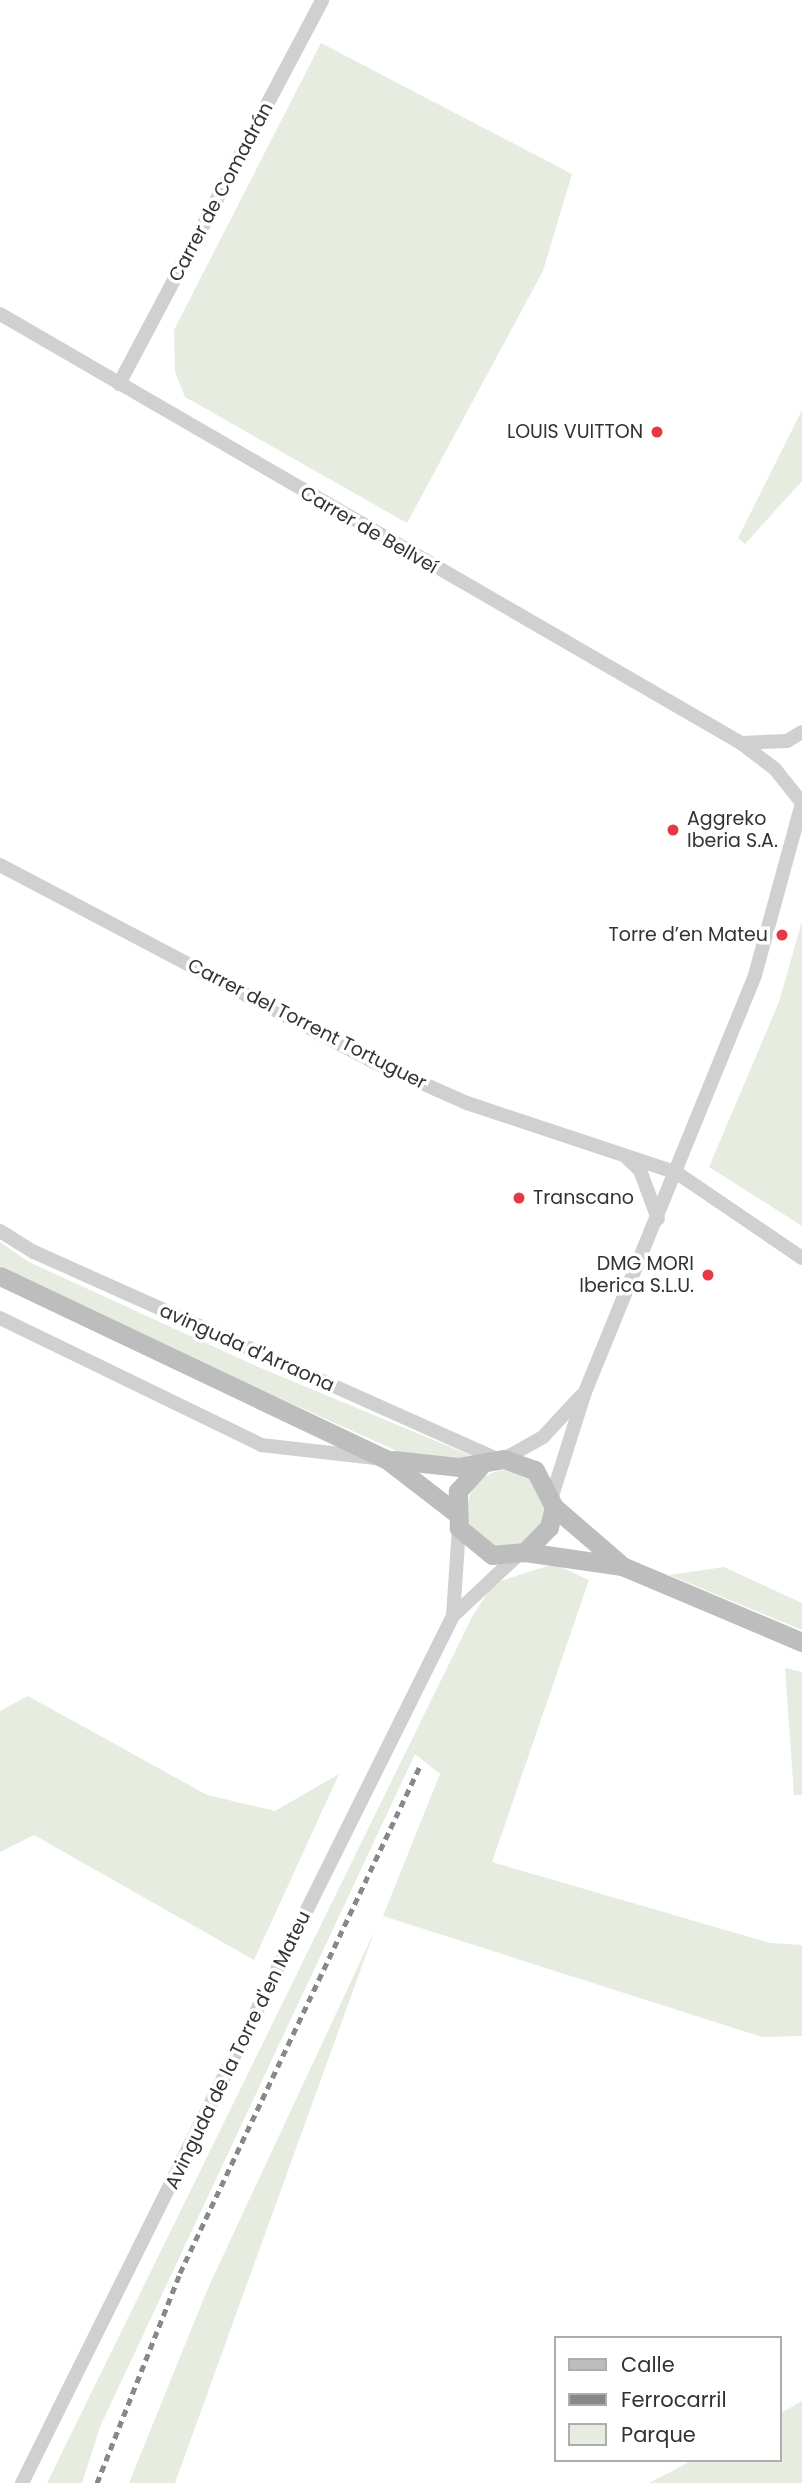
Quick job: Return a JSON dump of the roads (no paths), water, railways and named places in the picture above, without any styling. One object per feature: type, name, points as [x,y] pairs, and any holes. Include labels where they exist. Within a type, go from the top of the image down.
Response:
[{"type":"main road","points":[[0,1276],[386,1459],[457,1521],[482,1551],[522,1553],[622,1566],[802,1642]]},
{"type":"main road","points":[[386,1459],[436,1467],[495,1461],[535,1470],[553,1502],[622,1566]]},
{"type":"main road","points":[[457,1521],[462,1484],[495,1461]]},
{"type":"main road","points":[[522,1553],[549,1527],[553,1502]]},
{"type":"street","name":"Carrer de Comadrán","points":[[119,384],[322,0]]},
{"type":"street","name":"Carrer de Bellveí","points":[[0,314],[741,743],[775,769],[802,803]]},
{"type":"street","points":[[741,743],[787,741],[802,732]]},
{"type":"street","points":[[553,1502],[585,1392],[677,1173],[755,975],[802,803]]},
{"type":"street","name":"Carrer del Torrent Tortuguer","points":[[0,865],[372,1061],[467,1103],[677,1173],[802,1258]]},
{"type":"street","points":[[625,1156],[640,1170],[658,1219]]},
{"type":"street","name":"avinguda d'Arraona","points":[[0,1230],[34,1252],[495,1461]]},
{"type":"street","points":[[0,1318],[261,1445],[386,1459]]},
{"type":"street","points":[[495,1461],[543,1437],[585,1392]]},
{"type":"street","name":"Avinguda de la Torre d'en Mateu","points":[[453,1616],[457,1521]]},
{"type":"street","name":"Avinguda de la Torre d'en Mateu","points":[[22,2483],[453,1616],[522,1553]]},
{"type":"railway","points":[[97,2483],[180,2273],[420,1766]]},
{"type":"place","name":"LOUIS VUITTON","points":[[657,432]]},
{"type":"place","name":"Aggreko Iberia S.A.","points":[[673,830]]},
{"type":"place","name":"Torre d’en Mateu","points":[[782,935]]},
{"type":"place","name":"Transcano","points":[[519,1198]]},
{"type":"place","name":"DMG MORI Iberica S.L.U.","points":[[708,1275]]}]
